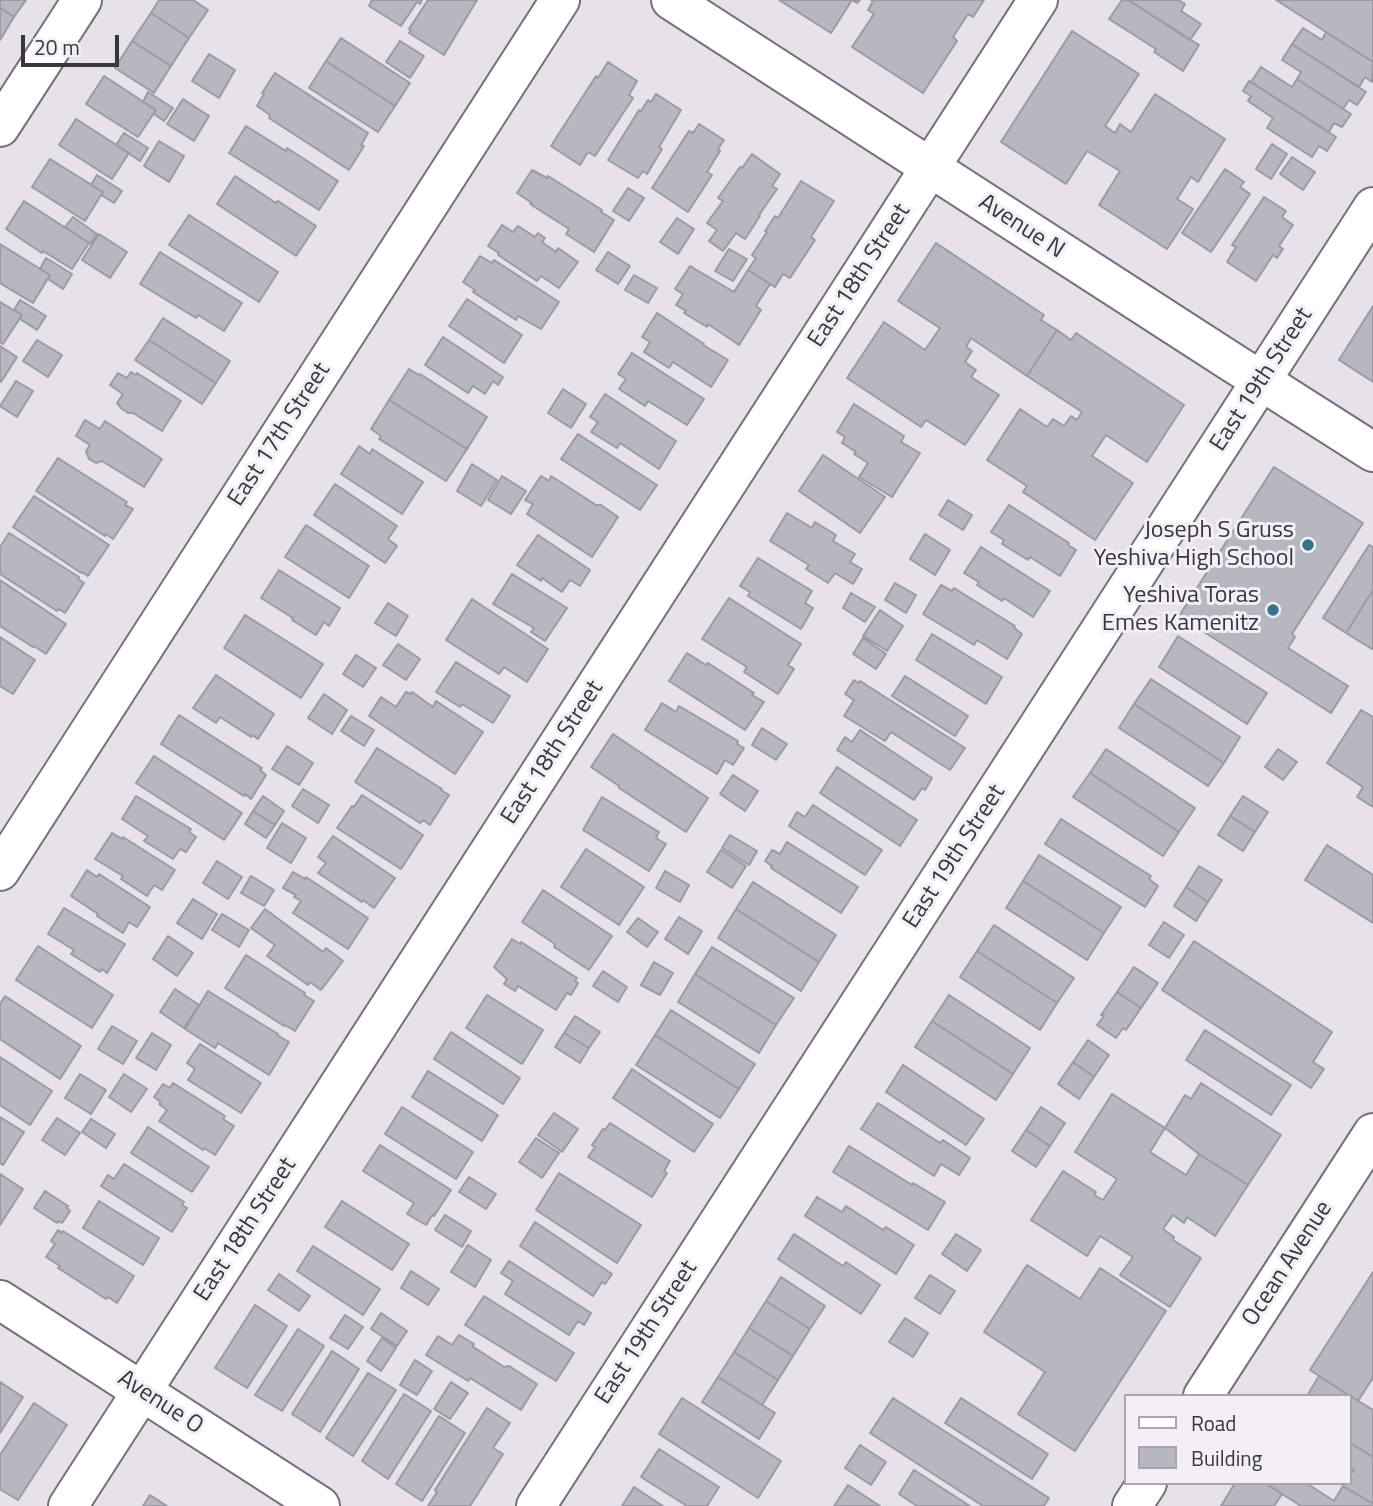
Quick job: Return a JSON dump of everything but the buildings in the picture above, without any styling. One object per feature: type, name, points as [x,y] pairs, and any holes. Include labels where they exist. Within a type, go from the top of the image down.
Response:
[{"type":"street","points":[[0,127],[82,0]]},
{"type":"street","name":"East 17th Street","points":[[0,871],[560,0]]},
{"type":"street","name":"Avenue N","points":[[671,0],[1373,452]]},
{"type":"street","name":"East 18th Street","points":[[68,1506],[1038,0]]},
{"type":"street","name":"East 19th Street","points":[[536,1506],[1373,207]]},
{"type":"street","name":"Ocean Avenue","points":[[1204,1394],[1373,1133]]},
{"type":"street","name":"Avenue O","points":[[0,1300],[320,1506]]},
{"type":"street","points":[[1132,1506],[1146,1485]]},
{"type":"place","name":"Joseph S Gruss Yeshiva High School","points":[[1308,545]]},
{"type":"place","name":"Yeshiva Toras Emes Kamenitz","points":[[1273,610]]}]
